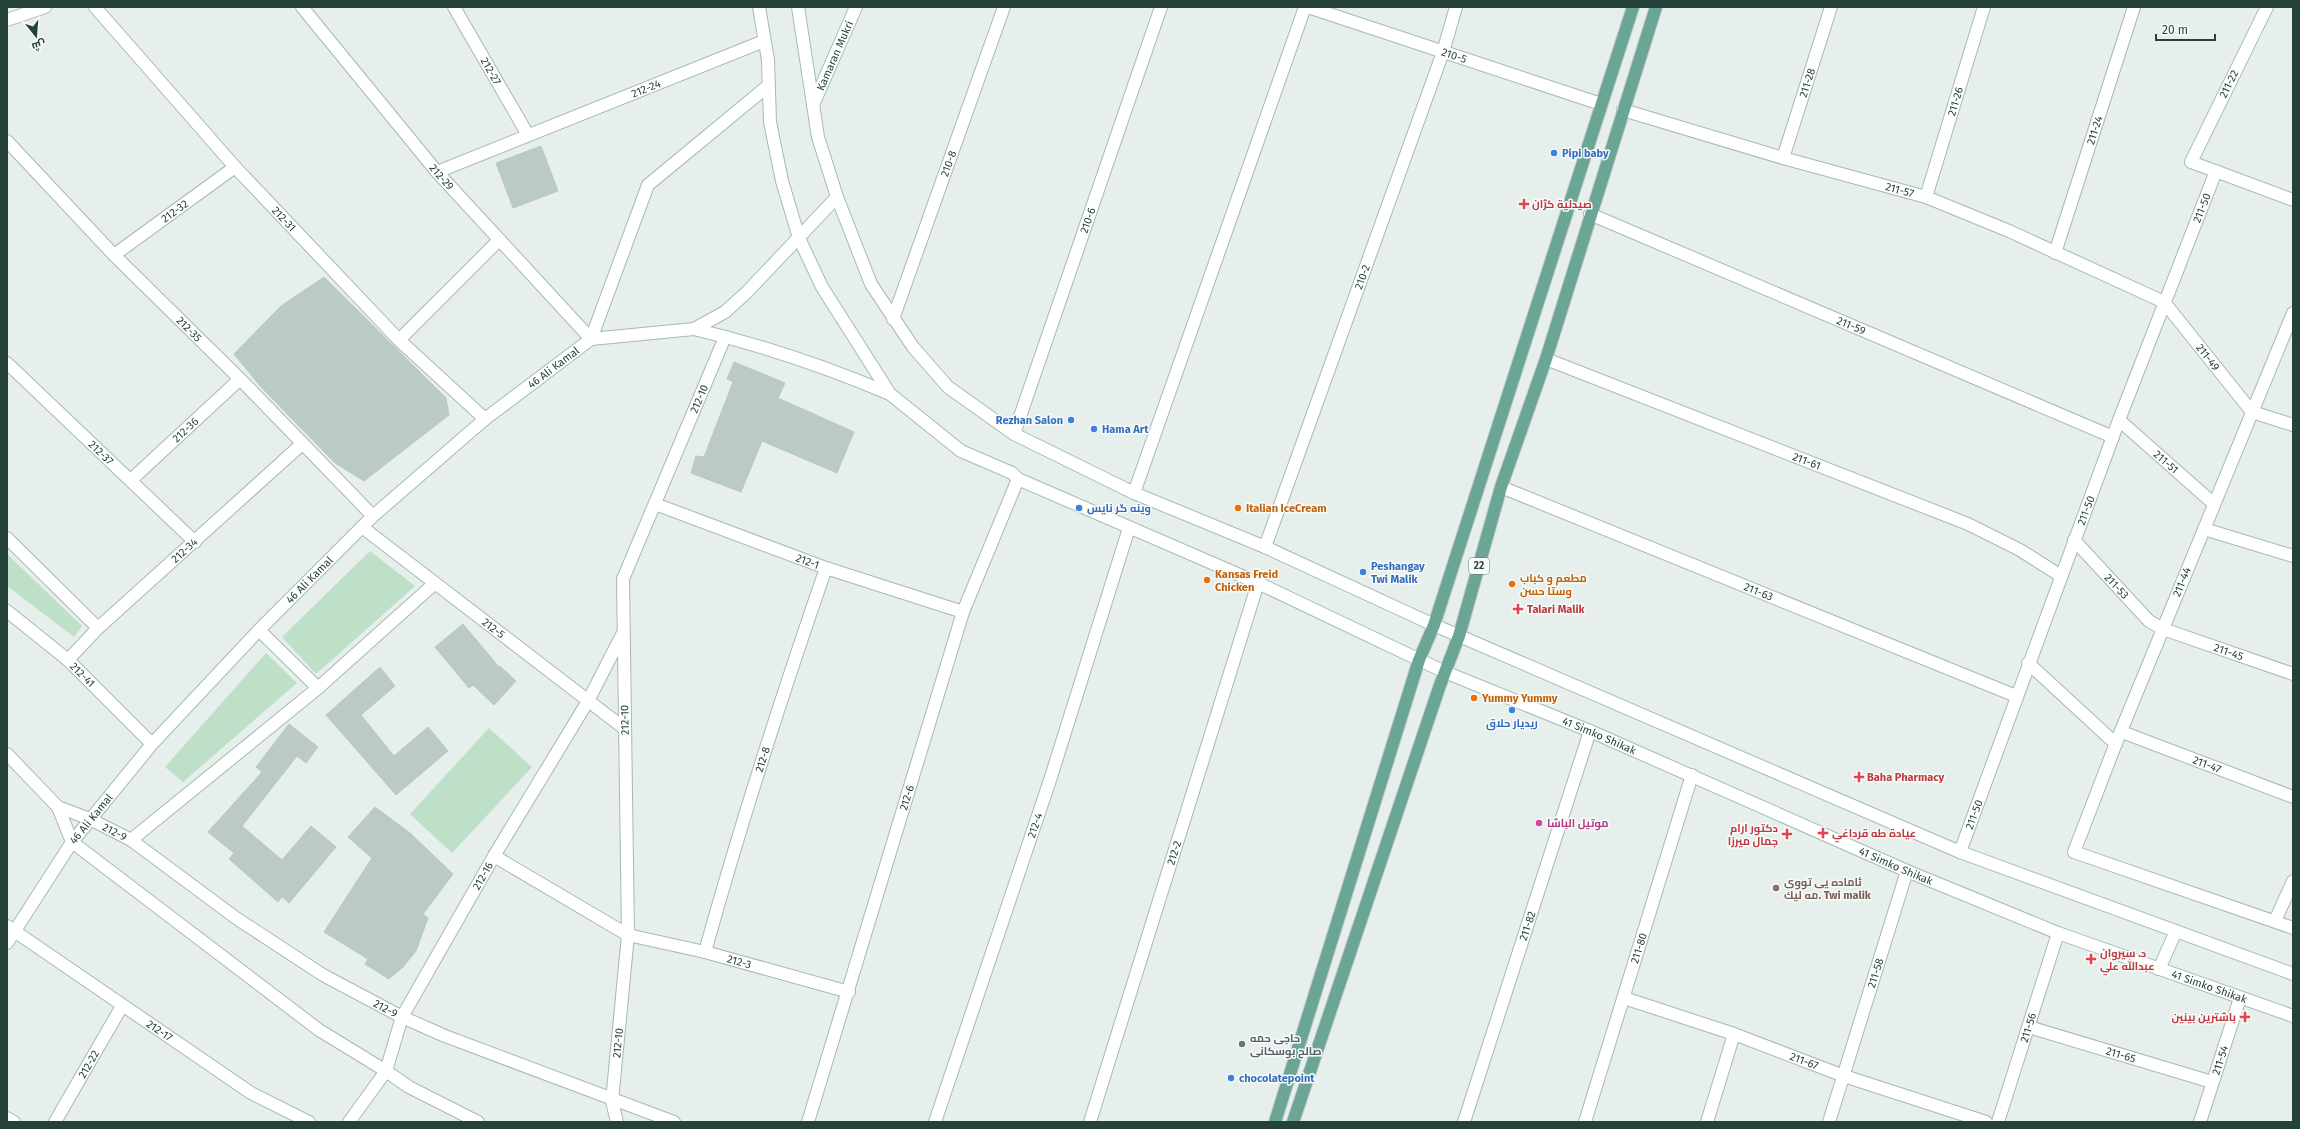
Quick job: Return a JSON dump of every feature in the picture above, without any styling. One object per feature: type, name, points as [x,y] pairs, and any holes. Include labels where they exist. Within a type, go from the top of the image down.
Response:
[{"type":"main road","name":"22","points":[[1275,1122],[1419,660],[1434,625],[1633,7]]},
{"type":"main road","name":"22","points":[[1293,1122],[1445,672],[1459,636],[1501,488],[1546,359],[1590,214],[1656,7]]},
{"type":"street","points":[[7,20],[45,7]]},
{"type":"street","name":"212-31","points":[[96,7],[235,167],[399,340],[486,419]]},
{"type":"street","name":"212-29","points":[[302,7],[437,172],[590,339]]},
{"type":"street","name":"212-27","points":[[454,7],[528,136]]},
{"type":"street","points":[[759,7],[768,60],[771,130],[782,181],[799,238],[822,287],[890,394]]},
{"type":"street","points":[[798,7],[818,138],[837,197],[871,284],[893,320],[913,347],[948,387],[1014,434],[1134,493],[1265,547],[1459,636],[1960,852],[2293,974]]},
{"type":"street","name":"210-8","points":[[893,320],[1004,7]]},
{"type":"street","name":"210-6","points":[[1014,434],[1161,7]]},
{"type":"street","points":[[1134,493],[1306,7]]},
{"type":"street","name":"210-5","points":[[1306,7],[1601,104]]},
{"type":"street","name":"210-2","points":[[1265,547],[1443,52],[1456,7]]},
{"type":"street","name":"211-28","points":[[1783,158],[1831,7]]},
{"type":"street","name":"211-26","points":[[1926,196],[1984,7]]},
{"type":"street","name":"211-24","points":[[2055,253],[2134,7]]},
{"type":"street","name":"211-22","points":[[2216,171],[2191,162],[2268,7]]},
{"type":"street","name":"Kamaran Mukri","points":[[813,105],[853,9]]},
{"type":"street","name":"212-24","points":[[437,172],[764,41]]},
{"type":"street","points":[[590,339],[648,185],[769,85]]},
{"type":"street","name":"211-57","points":[[1623,110],[1783,158],[1926,196],[2009,231],[2164,302]]},
{"type":"street","name":"212-35","points":[[7,141],[114,256],[240,379],[373,516]]},
{"type":"street","name":"212-32","points":[[114,256],[235,167]]},
{"type":"street","points":[[2216,171],[2293,200]]},
{"type":"street","name":"211-50","points":[[1960,852],[2028,663],[2119,420],[2216,171]]},
{"type":"street","name":"46 Ali Kamal","points":[[694,330],[725,312],[799,238],[837,197]]},
{"type":"street","name":"211-59","points":[[1590,214],[2113,437]]},
{"type":"street","points":[[399,340],[499,240]]},
{"type":"street","name":"211-49","points":[[2164,302],[2252,412]]},
{"type":"street","name":"211-44","points":[[2275,921],[2074,852],[2116,744],[2214,504],[2252,412],[2290,328],[2293,313]]},
{"type":"street","name":"46 Ali Kamal","points":[[7,943],[11,929],[72,842],[90,819],[152,744],[259,630],[373,516],[486,419],[590,339],[694,330],[725,337],[840,373],[890,394]]},
{"type":"street","name":"212-10","points":[[617,1122],[612,1101],[628,934],[623,578],[725,337]]},
{"type":"street","name":"211-61","points":[[1546,359],[1968,524],[2020,550],[2061,576]]},
{"type":"street","name":"212-37","points":[[7,362],[132,480],[194,542]]},
{"type":"street","name":"212-36","points":[[132,480],[240,379]]},
{"type":"street","name":"41 Simko Shikak","points":[[890,394],[961,451],[1012,473],[1018,479],[1258,583],[1445,672],[1590,730],[1907,871],[2058,933],[2293,1016]]},
{"type":"street","points":[[2252,412],[2293,425]]},
{"type":"street","name":"211-51","points":[[2119,420],[2214,504]]},
{"type":"street","name":"212-34","points":[[68,660],[98,628],[302,444]]},
{"type":"street","name":"212-6","points":[[808,1122],[849,992],[870,916],[963,612],[1018,479]]},
{"type":"street","name":"211-63","points":[[1501,488],[2016,696]]},
{"type":"street","name":"212-1","points":[[655,504],[826,568],[963,612]]},
{"type":"street","name":"212-5","points":[[362,527],[434,584],[625,729]]},
{"type":"street","name":"212-4","points":[[935,1122],[1051,777],[1129,528]]},
{"type":"street","points":[[2204,529],[2293,556]]},
{"type":"street","points":[[7,538],[98,628]]},
{"type":"street","name":"211-53","points":[[2074,540],[2149,621],[2163,629]]},
{"type":"street","name":"212-8","points":[[704,952],[730,860],[779,703],[826,568]]},
{"type":"street","name":"212-2","points":[[1090,1122],[1258,583]]},
{"type":"street","points":[[131,840],[318,688],[434,584]]},
{"type":"street","name":"212-41","points":[[7,611],[68,660],[152,744]]},
{"type":"street","name":"211-45","points":[[2163,629],[2293,674]]},
{"type":"street","points":[[259,630],[318,688]]},
{"type":"street","name":"212-16","points":[[348,1122],[386,1071],[402,1017],[494,856],[588,701],[624,632]]},
{"type":"street","points":[[2028,663],[2116,744]]},
{"type":"street","name":"211-82","points":[[1464,1122],[1590,730]]},
{"type":"street","name":"211-47","points":[[2122,732],[2293,797]]},
{"type":"street","points":[[7,754],[58,807],[72,842],[319,1030],[386,1071],[409,1087],[478,1122]]},
{"type":"street","name":"211-80","points":[[1585,1122],[1692,775]]},
{"type":"street","name":"212-9","points":[[58,807],[90,819],[131,840],[236,918],[317,971],[402,1017],[445,1036],[612,1101],[674,1122]]},
{"type":"street","points":[[494,856],[628,934]]},
{"type":"street","name":"211-58","points":[[1829,1122],[1907,871]]},
{"type":"street","points":[[2293,882],[2275,921],[2293,928]]},
{"type":"street","name":"212-17","points":[[11,929],[251,1093],[309,1122]]},
{"type":"street","points":[[2159,969],[2176,931]]},
{"type":"street","name":"211-56","points":[[1998,1122],[2058,933]]},
{"type":"street","name":"212-3","points":[[628,934],[704,952],[849,992]]},
{"type":"street","name":"211-67","points":[[1624,998],[1734,1034],[1958,1118],[1986,1122]]},
{"type":"street","name":"211-54","points":[[2200,1122],[2240,998]]},
{"type":"street","name":"212-22","points":[[56,1122],[122,1006]]},
{"type":"street","name":"211-65","points":[[2029,1027],[2212,1082]]},
{"type":"street","points":[[1707,1122],[1734,1034]]},
{"type":"street","points":[[7,1118],[14,1122]]},
{"type":"green space","points":[[370,551],[415,586],[316,674],[282,637]]},
{"type":"green space","points":[[7,554],[82,626],[74,637],[7,586]]},
{"type":"green space","points":[[266,653],[297,683],[183,782],[165,767]]},
{"type":"green space","points":[[489,728],[532,767],[452,853],[410,814]]},
{"type":"building","points":[[541,146],[558,191],[513,208],[496,163]]},
{"type":"building","points":[[324,277],[446,398],[449,415],[364,481],[335,463],[261,387],[234,354],[281,306]]},
{"type":"building","points":[[734,362],[785,383],[778,398],[854,432],[837,473],[762,441],[741,492],[691,473],[696,456],[704,457],[733,382],[727,379]]},
{"type":"building","points":[[463,624],[499,667],[500,666],[516,681],[494,705],[473,685],[469,688],[435,647]]},
{"type":"building","points":[[380,667],[395,686],[361,715],[394,756],[428,727],[448,751],[396,795],[326,715]]},
{"type":"building","points":[[289,724],[318,747],[306,763],[297,756],[242,826],[282,860],[311,826],[336,847],[289,903],[282,897],[278,902],[229,859],[234,853],[208,832],[262,772],[256,767]]},
{"type":"building","points":[[375,807],[410,833],[453,874],[423,914],[428,918],[416,951],[403,967],[389,979],[365,964],[368,959],[324,932],[372,858],[348,837]]},
{"type":"place","name":"Pipi baby","points":[[1554,153]]},
{"type":"place","name":"صيدلية كژان","points":[[1524,204]]},
{"type":"place","name":"Rezhan Salon","points":[[1071,420]]},
{"type":"place","name":"Hama Art","points":[[1094,429]]},
{"type":"place","name":"وینه گر نایس","points":[[1079,508]]},
{"type":"place","name":"Italian IceCream","points":[[1238,508]]},
{"type":"place","name":"Peshangay Twi Malik","points":[[1363,572]]},
{"type":"place","name":"Kansas Freid Chicken","points":[[1207,580]]},
{"type":"place","name":"مطعم و کباب وستا حسن","points":[[1512,584]]},
{"type":"place","name":"Talari Malik","points":[[1518,609]]},
{"type":"place","name":"Yummy Yummy","points":[[1474,698]]},
{"type":"place","name":"ریدیار حلاق","points":[[1512,710]]},
{"type":"place","name":"Baha Pharmacy","points":[[1859,777]]},
{"type":"place","name":"موتيل الباشا","points":[[1539,823]]},
{"type":"place","name":"عيادة طه قرداغي","points":[[1823,833]]},
{"type":"place","name":"دكتور ارام جمال ميرزا","points":[[1787,834]]},
{"type":"place","name":"ئاماده يى تووى مه ليك. Twi malik","points":[[1776,888]]},
{"type":"place","name":"د. سيروان عبدالله علي","points":[[2091,959]]},
{"type":"place","name":"باشترين بينين","points":[[2245,1017]]},
{"type":"place","name":"حاجی حمه صالح بوسکانی","points":[[1242,1044]]},
{"type":"place","name":"chocolatepoint","points":[[1231,1078]]}]
